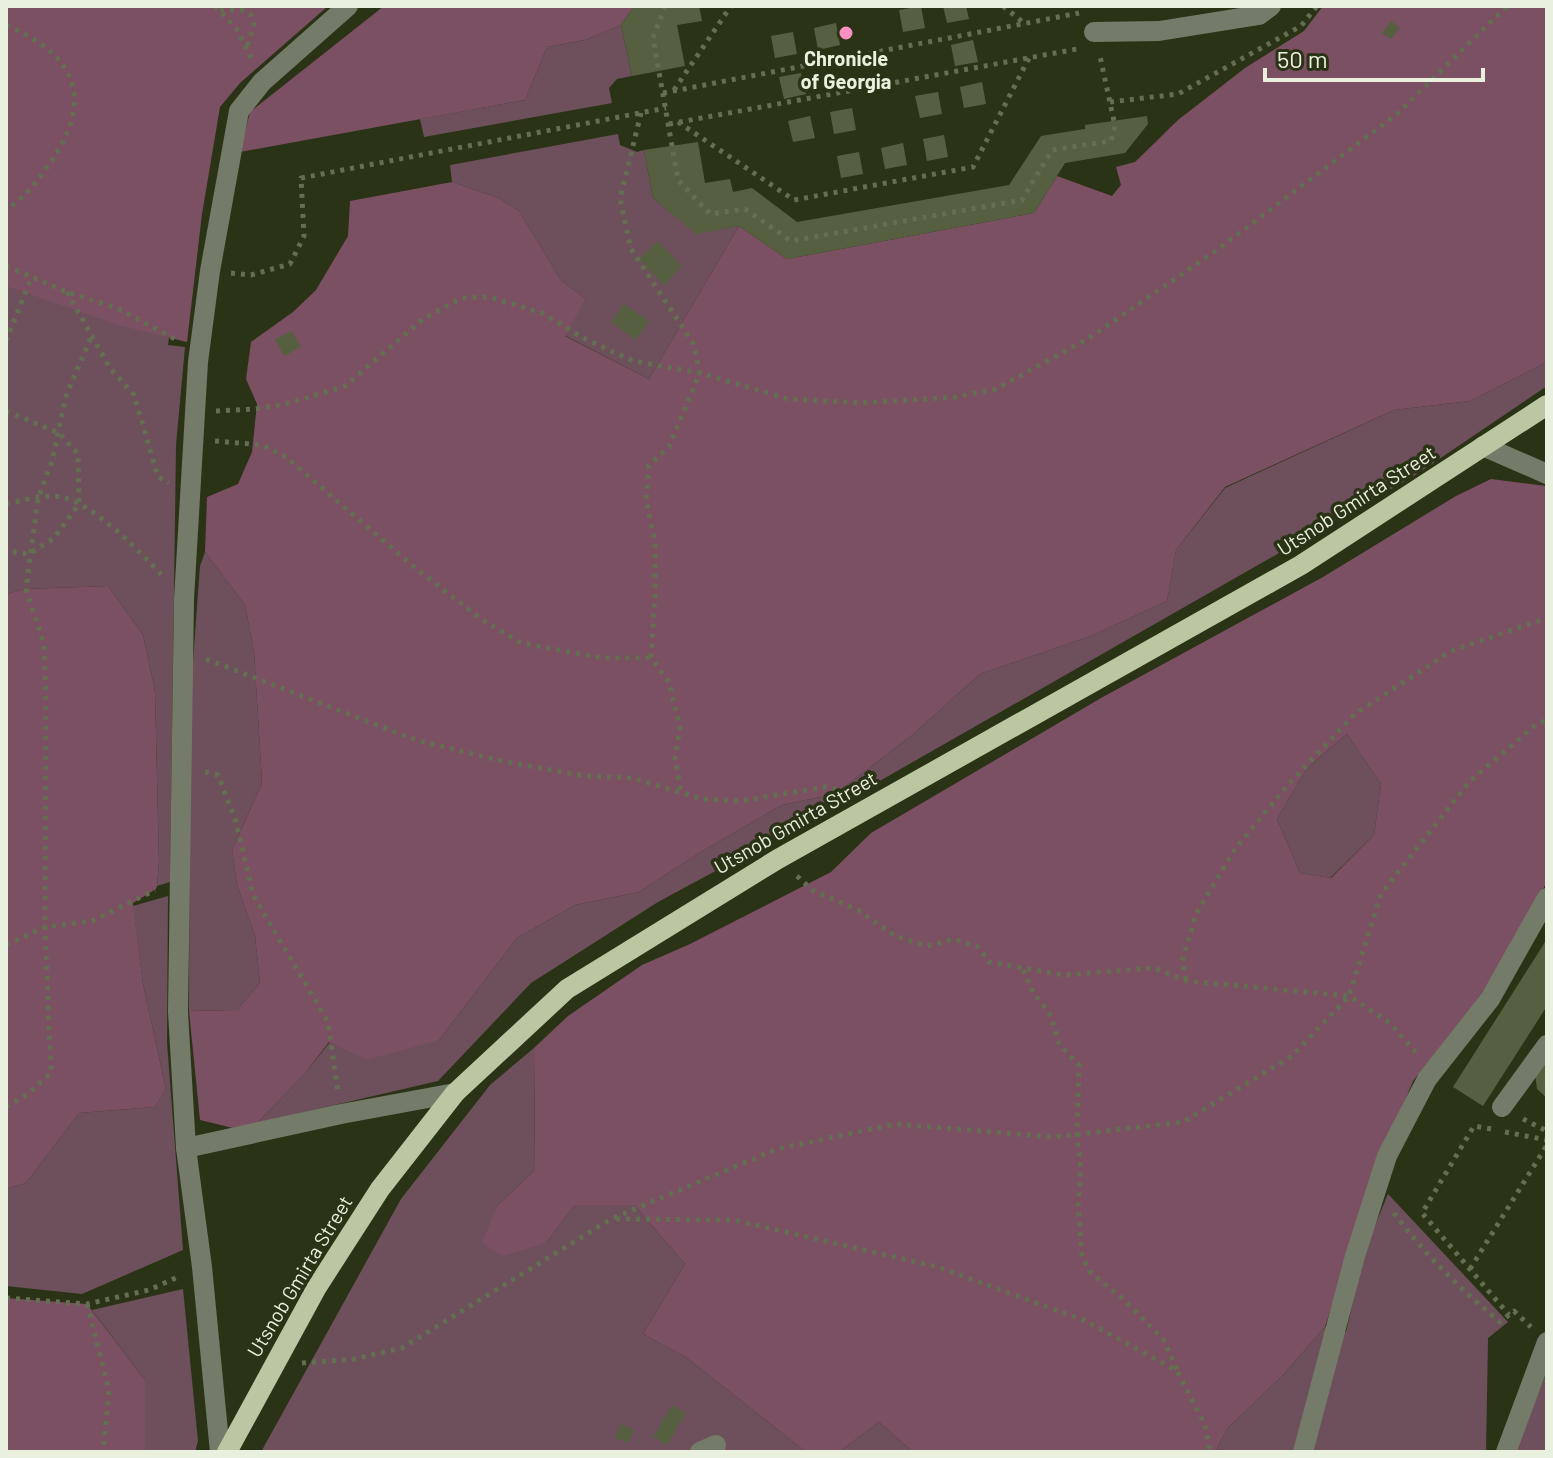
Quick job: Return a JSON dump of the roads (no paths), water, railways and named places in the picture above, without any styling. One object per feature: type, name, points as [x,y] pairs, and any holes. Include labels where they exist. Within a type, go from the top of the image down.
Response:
[{"type":"main road","name":"Utsnob Gmirta Street","points":[[227,1452],[317,1287],[380,1189],[455,1093],[567,989],[778,859],[1301,565],[1547,405]]},
{"type":"lane","points":[[220,1452],[202,1267],[186,1148],[178,1012],[184,599],[200,347],[210,271],[239,111],[262,82],[348,6]]},
{"type":"lane","points":[[1096,38],[1259,15],[1271,6]]},
{"type":"lane","points":[[1483,446],[1547,474]]},
{"type":"lane","points":[[1303,1452],[1355,1256],[1387,1156],[1427,1079],[1490,999],[1547,898]]},
{"type":"lane","points":[[1502,1107],[1547,1045]]},
{"type":"lane","points":[[186,1148],[455,1093]]},
{"type":"lane","points":[[1506,1452],[1542,1336]]},
{"type":"place","name":"Chronicle of Georgia","points":[[846,33]]}]
